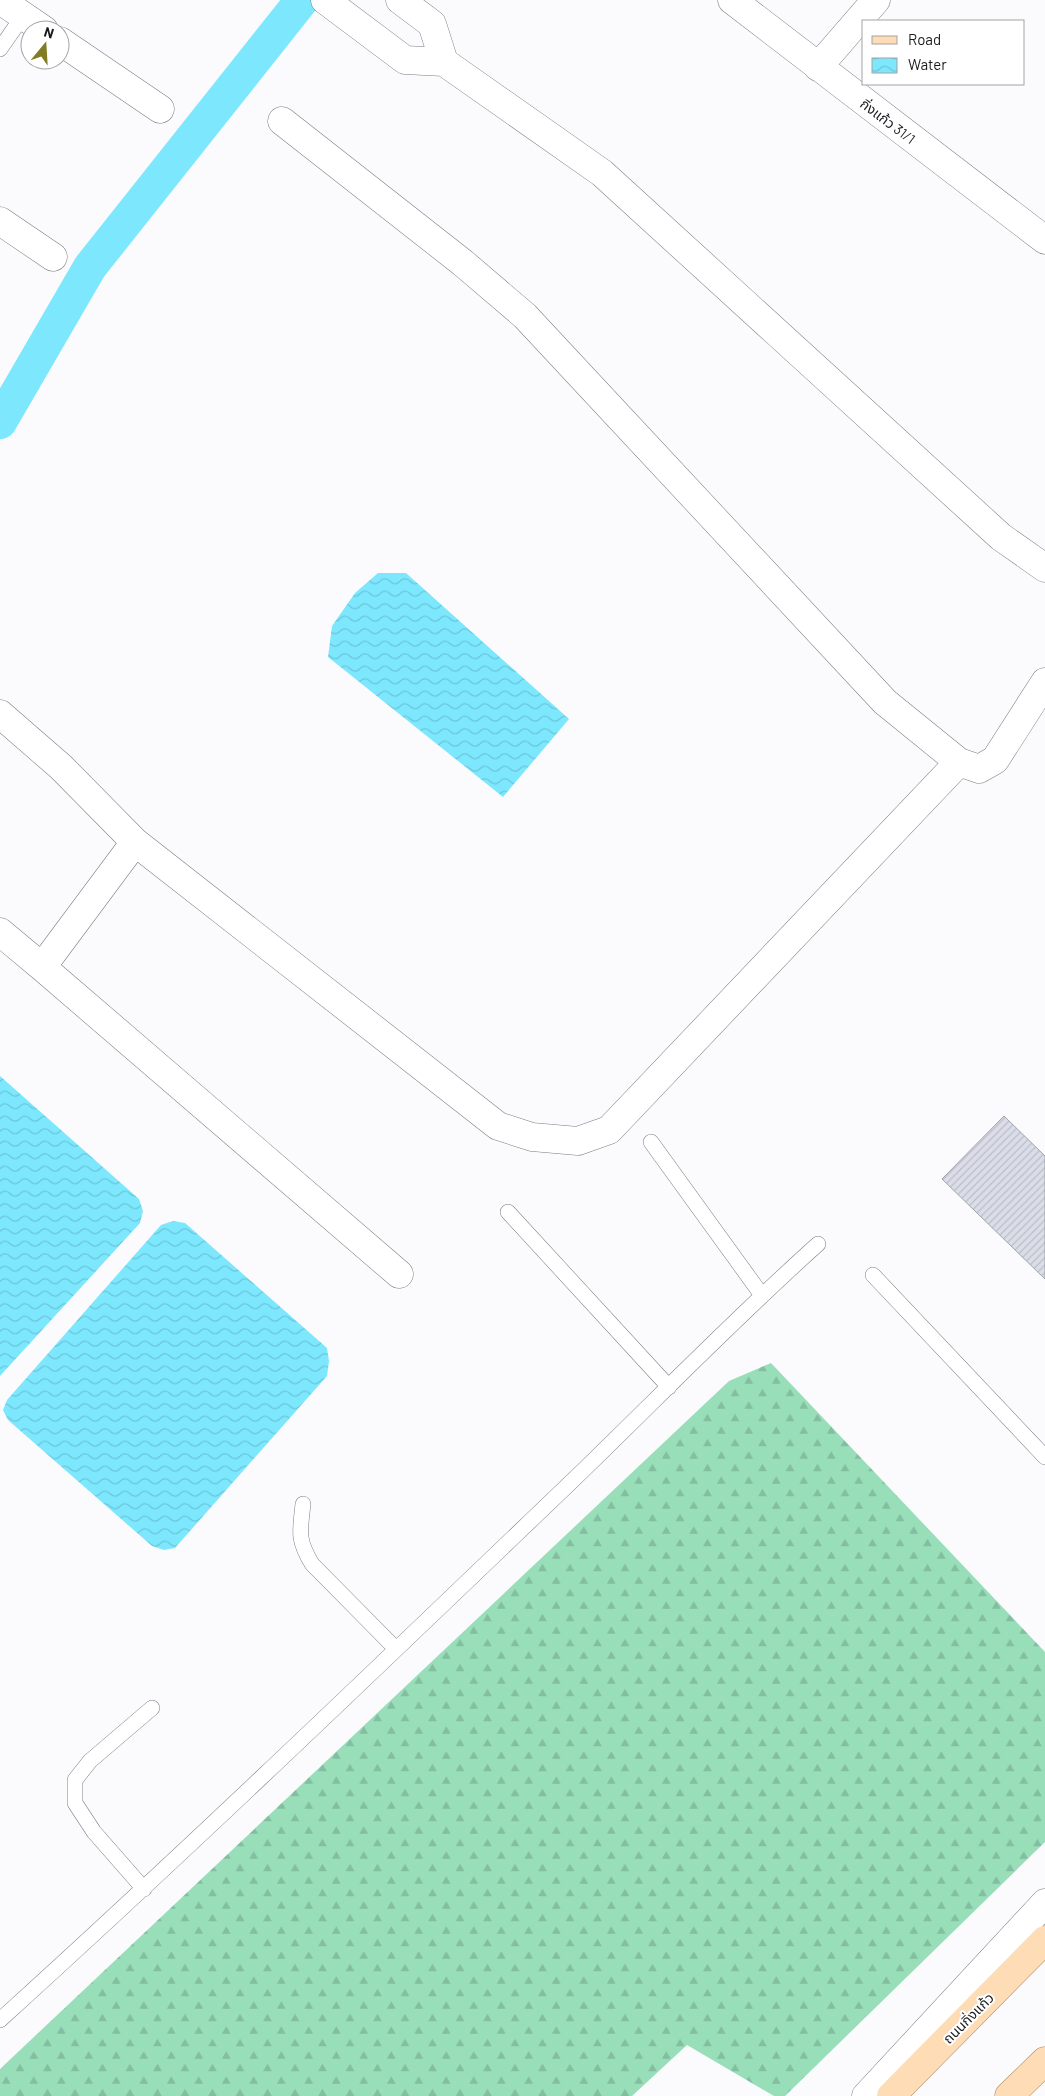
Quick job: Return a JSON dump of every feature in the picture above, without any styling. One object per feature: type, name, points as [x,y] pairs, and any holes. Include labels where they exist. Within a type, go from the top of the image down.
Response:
[{"type":"main road","name":"ถนนกิ่งแก้ว","points":[[891,2096],[1045,1940]]},
{"type":"main road","points":[[1009,2096],[1045,2061]]},
{"type":"street","points":[[0,0],[30,20]]},
{"type":"street","points":[[325,0],[404,60],[444,62],[602,173],[1001,537],[1045,568]]},
{"type":"street","points":[[400,0],[432,24],[444,62]]},
{"type":"street","name":"กิ่งแก้ว 31/1","points":[[732,0],[1045,240]]},
{"type":"street","points":[[818,67],[876,0]]},
{"type":"street","points":[[70,48],[160,109]]},
{"type":"street","points":[[282,121],[463,263],[525,316],[886,702],[959,762],[979,769],[996,760],[1045,682]]},
{"type":"street","points":[[0,222],[53,257]]},
{"type":"street","points":[[0,714],[61,767],[135,842],[498,1126],[532,1137],[578,1141],[609,1130],[959,762]]},
{"type":"street","points":[[42,966],[135,842]]},
{"type":"street","points":[[0,932],[42,966],[399,1274]]},
{"type":"street","points":[[866,2096],[1045,1903]]},
{"type":"lane","points":[[0,49],[20,34]]},
{"type":"lane","points":[[651,1142],[762,1294]]},
{"type":"lane","points":[[508,1212],[669,1387]]},
{"type":"lane","points":[[0,2020],[144,1889],[669,1387],[762,1294],[818,1244]]},
{"type":"lane","points":[[873,1275],[1045,1458]]},
{"type":"lane","points":[[303,1504],[300,1538],[312,1564],[396,1649]]},
{"type":"lane","points":[[144,1889],[94,1832],[75,1803],[75,1780],[90,1761],[152,1708]]},
{"type":"green space","points":[[771,1363],[1045,1652],[1045,1842],[785,2096],[774,2096],[687,2045],[632,2096],[0,2096],[0,2069],[729,1381]]},
{"type":"water","points":[[378,573],[406,573],[569,719],[503,797],[328,657],[332,626],[355,593]]},
{"type":"water","points":[[0,1076],[139,1199],[143,1211],[140,1223],[0,1376]]},
{"type":"water","points":[[173,1221],[185,1223],[327,1348],[329,1361],[327,1376],[175,1548],[164,1550],[152,1546],[8,1420],[3,1410],[7,1400],[161,1225]]},
{"type":"building","points":[[1004,1116],[1045,1156],[1045,1279],[942,1179]]},
{"type":"waterway","points":[[0,422],[90,267],[302,0]]}]
